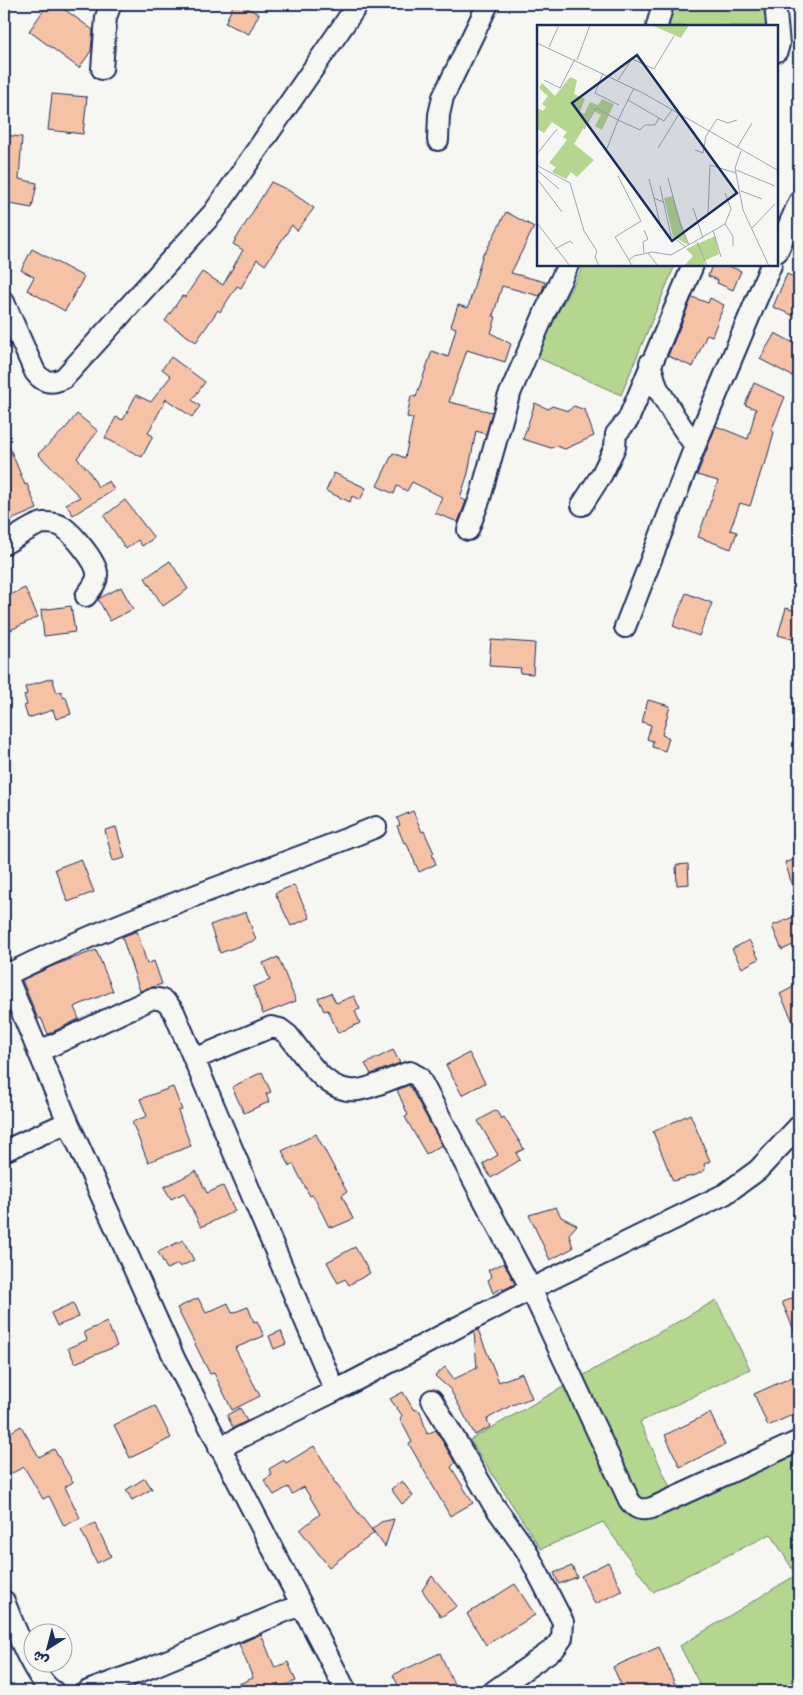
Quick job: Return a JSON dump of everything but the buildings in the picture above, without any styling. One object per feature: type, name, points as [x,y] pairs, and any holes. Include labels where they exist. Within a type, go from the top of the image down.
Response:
[{"type":"street","points":[[102,68],[106,16],[111,4]]},
{"type":"street","points":[[4,302],[35,372],[47,382],[55,382],[64,378],[214,212],[358,4]]},
{"type":"street","points":[[438,140],[439,115],[443,97],[488,4]]},
{"type":"street","points":[[657,25],[663,4]]},
{"type":"street","points":[[775,4],[777,25]]},
{"type":"street","points":[[778,34],[778,47]]},
{"type":"street","points":[[778,250],[799,202]]},
{"type":"street","points":[[468,530],[480,498],[508,398],[546,310],[568,266]]},
{"type":"street","points":[[582,505],[602,474],[615,447],[616,434],[628,420],[693,266]]},
{"type":"street","points":[[624,627],[695,446],[771,266]]},
{"type":"street","points":[[650,364],[657,387],[695,446]]},
{"type":"street","points":[[4,544],[42,523],[62,527],[76,539],[94,563],[98,572],[97,582],[86,596]]},
{"type":"street","points":[[346,1691],[175,1360],[68,1122],[5,972],[123,923],[297,859],[376,827]]},
{"type":"street","points":[[38,1052],[150,999],[159,998],[168,1004],[174,1012],[335,1391]]},
{"type":"street","points":[[194,1059],[271,1027],[280,1029],[288,1035],[328,1083],[344,1090],[360,1090],[410,1072],[419,1077],[531,1288],[629,1500],[638,1509],[652,1508],[799,1441]]},
{"type":"street","points":[[4,1150],[68,1122]]},
{"type":"street","points":[[219,1448],[335,1391],[531,1288],[725,1194],[758,1170],[799,1126]]},
{"type":"street","points":[[432,1400],[493,1504],[526,1550],[563,1622],[562,1638],[555,1648],[494,1691]]},
{"type":"street","points":[[4,1601],[35,1670],[43,1683],[53,1691]]},
{"type":"street","points":[[88,1691],[152,1667],[300,1605]]},
{"type":"green space","points":[[668,4],[762,4],[769,25],[661,25]]},
{"type":"green space","points":[[583,266],[675,266],[621,395],[534,356]]},
{"type":"green space","points":[[716,1300],[750,1369],[640,1422],[675,1498],[799,1446],[799,1691],[703,1691],[680,1646],[796,1575],[771,1534],[653,1592],[603,1522],[541,1549],[470,1440]]}]
